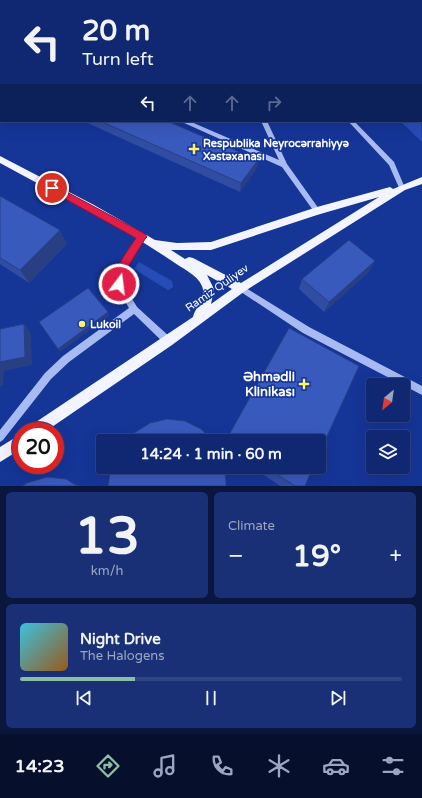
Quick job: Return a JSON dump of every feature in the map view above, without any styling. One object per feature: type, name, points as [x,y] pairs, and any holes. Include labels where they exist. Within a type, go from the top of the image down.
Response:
[{"type":"main road","points":[[0,159],[142,237],[241,288]]},
{"type":"main road","name":"Ramiz Quliyev","points":[[48,422],[168,341],[241,288],[402,188],[422,180]]},
{"type":"main road","points":[[152,242],[177,247],[211,246],[317,211],[402,188]]},
{"type":"main road","points":[[152,242],[194,270],[204,279],[208,288],[208,297],[204,308],[193,322]]},
{"type":"main road","points":[[0,455],[12,447]]},
{"type":"street","points":[[186,122],[284,165]]},
{"type":"street","points":[[264,122],[284,165],[317,211]]},
{"type":"street","points":[[352,122],[392,164],[402,188]]},
{"type":"street","points":[[142,237],[121,270],[119,284],[134,309],[168,341]]},
{"type":"street","points":[[241,288],[306,330],[422,391]]},
{"type":"street","points":[[0,437],[52,371],[134,309]]},
{"type":"shaded area","points":[[401,122],[421,122],[422,142]]},
{"type":"shaded area","points":[[139,262],[172,281],[173,287],[168,290],[134,269]]},
{"type":"building","points":[[102,122],[169,122],[258,160],[241,183]]},
{"type":"building","points":[[0,196],[60,230],[20,270],[0,258]]},
{"type":"building","points":[[349,240],[375,261],[329,302],[302,279]]},
{"type":"building","points":[[88,288],[108,312],[58,349],[39,322]]},
{"type":"building","points":[[24,324],[25,357],[0,362],[0,329]]},
{"type":"building","points":[[289,328],[359,366],[326,439],[326,434],[229,434]]},
{"type":"building","points":[[167,419],[185,421],[201,429],[206,434],[133,434],[150,423]]},
{"type":"building","points":[[110,474],[225,474],[226,481],[226,486],[108,486]]},
{"type":"building","points":[[277,474],[310,474],[305,486],[295,486]]},
{"type":"building","points":[[47,477],[66,479],[77,486],[22,486]]},
{"type":"place","name":"Respublika Neyrocərrahiyyə Xəstəxanası","points":[[194,149]]},
{"type":"place","name":"Lukoil","points":[[82,324]]},
{"type":"place","name":"Əhmədli Klinikası","points":[[304,384]]},
{"type":"route","points":[[52,188],[142,237],[121,270],[119,284]]}]
